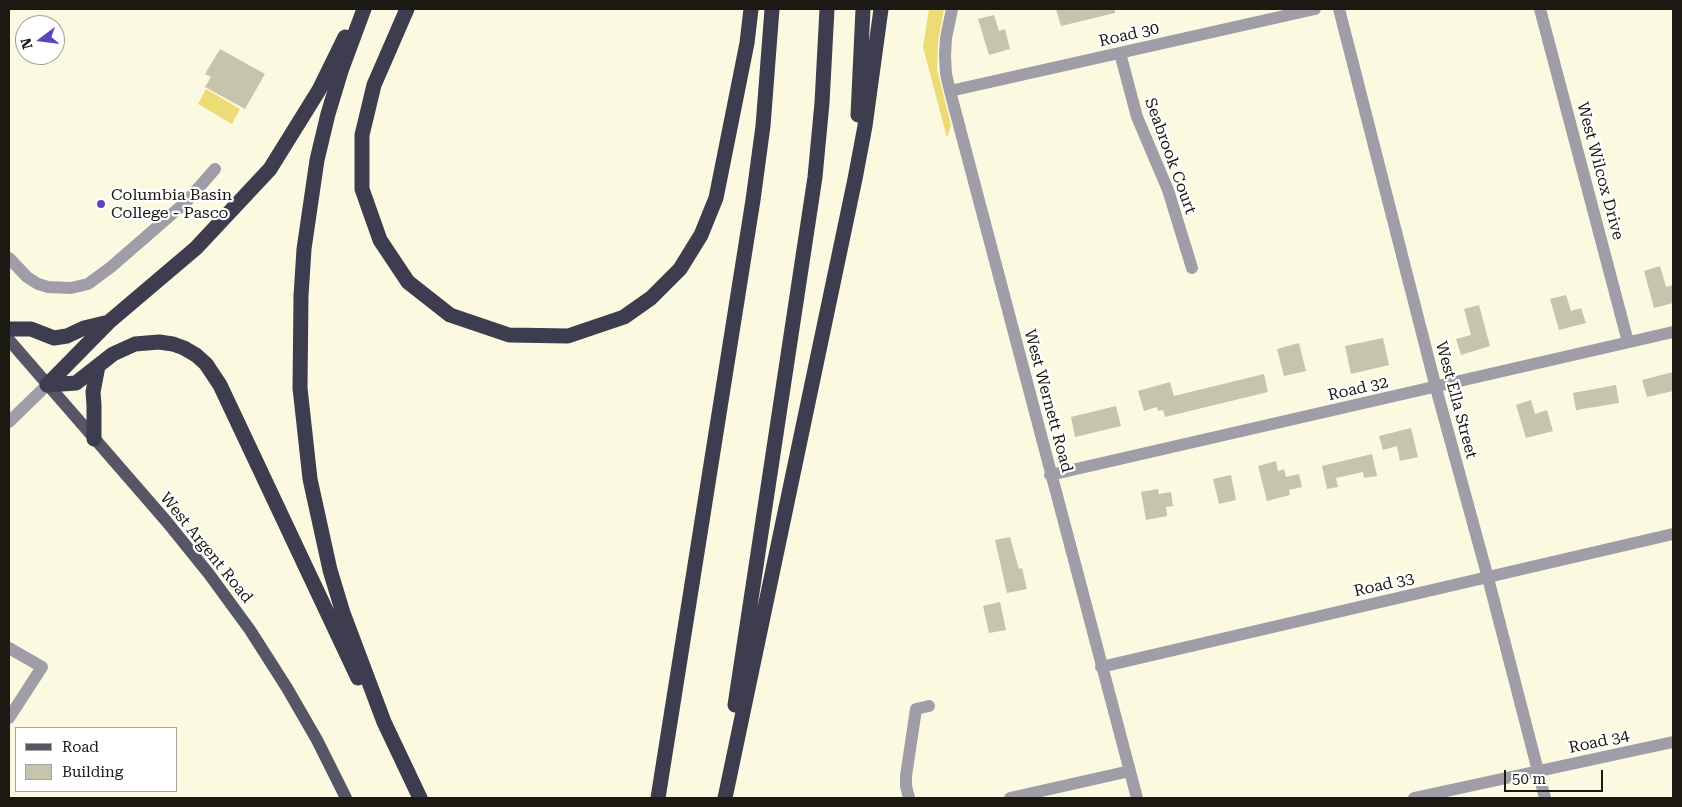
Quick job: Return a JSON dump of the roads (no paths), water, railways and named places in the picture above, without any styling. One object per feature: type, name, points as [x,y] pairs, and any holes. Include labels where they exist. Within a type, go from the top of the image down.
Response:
[{"type":"highway","points":[[47,385],[110,321],[196,248],[270,168],[319,90],[359,9]]},
{"type":"highway","points":[[364,9],[328,114],[314,178],[304,249],[301,296],[300,388],[310,479],[330,570],[343,613],[384,722],[420,798]]},
{"type":"highway","points":[[408,9],[374,85],[362,135],[362,189],[380,240],[408,282],[450,315],[509,335],[568,336],[624,317],[651,298],[680,269],[701,235],[716,198],[747,43],[751,9]]},
{"type":"highway","points":[[658,798],[754,200],[763,126],[772,9]]},
{"type":"highway","points":[[721,798],[815,177],[822,103],[827,9]]},
{"type":"highway","points":[[854,179],[863,9]]},
{"type":"highway","points":[[726,798],[865,126],[881,9]]},
{"type":"highway","points":[[9,329],[30,329],[54,338],[68,336],[84,328],[110,321]]},
{"type":"highway","points":[[47,385],[76,383],[104,359],[123,348],[141,343],[159,342],[184,348],[206,364],[228,400],[373,708],[384,722]]},
{"type":"highway","points":[[94,439],[93,392],[98,366]]},
{"type":"main road","name":"West Argent Road","points":[[9,340],[192,552],[250,630],[317,740],[346,798]]},
{"type":"street","name":"West Wernett Road","points":[[952,9],[946,38],[945,56],[950,91],[1050,475],[1137,798]]},
{"type":"street","name":"Road 30","points":[[950,91],[1315,9]]},
{"type":"street","name":"West Ella Street","points":[[1339,9],[1436,388],[1545,798]]},
{"type":"street","name":"West Wilcox Drive","points":[[1540,9],[1628,342]]},
{"type":"street","name":"Seabrook Court","points":[[1120,53],[1135,110],[1168,190],[1192,268]]},
{"type":"street","points":[[9,258],[27,277],[38,284],[60,289],[88,284],[112,267],[186,201],[215,168]]},
{"type":"street","name":"Road 32","points":[[1050,475],[1436,388],[1673,332]]},
{"type":"street","points":[[9,422],[47,385]]},
{"type":"street","name":"Road 33","points":[[1101,667],[1673,534]]},
{"type":"street","points":[[9,648],[42,667],[9,718]]},
{"type":"street","points":[[909,798],[906,776],[916,709],[929,706]]},
{"type":"street","name":"Road 34","points":[[1414,798],[1673,742]]},
{"type":"street","points":[[1010,798],[1130,771]]},
{"type":"place","name":"Columbia Basin College - Pasco","points":[[101,204]]}]
